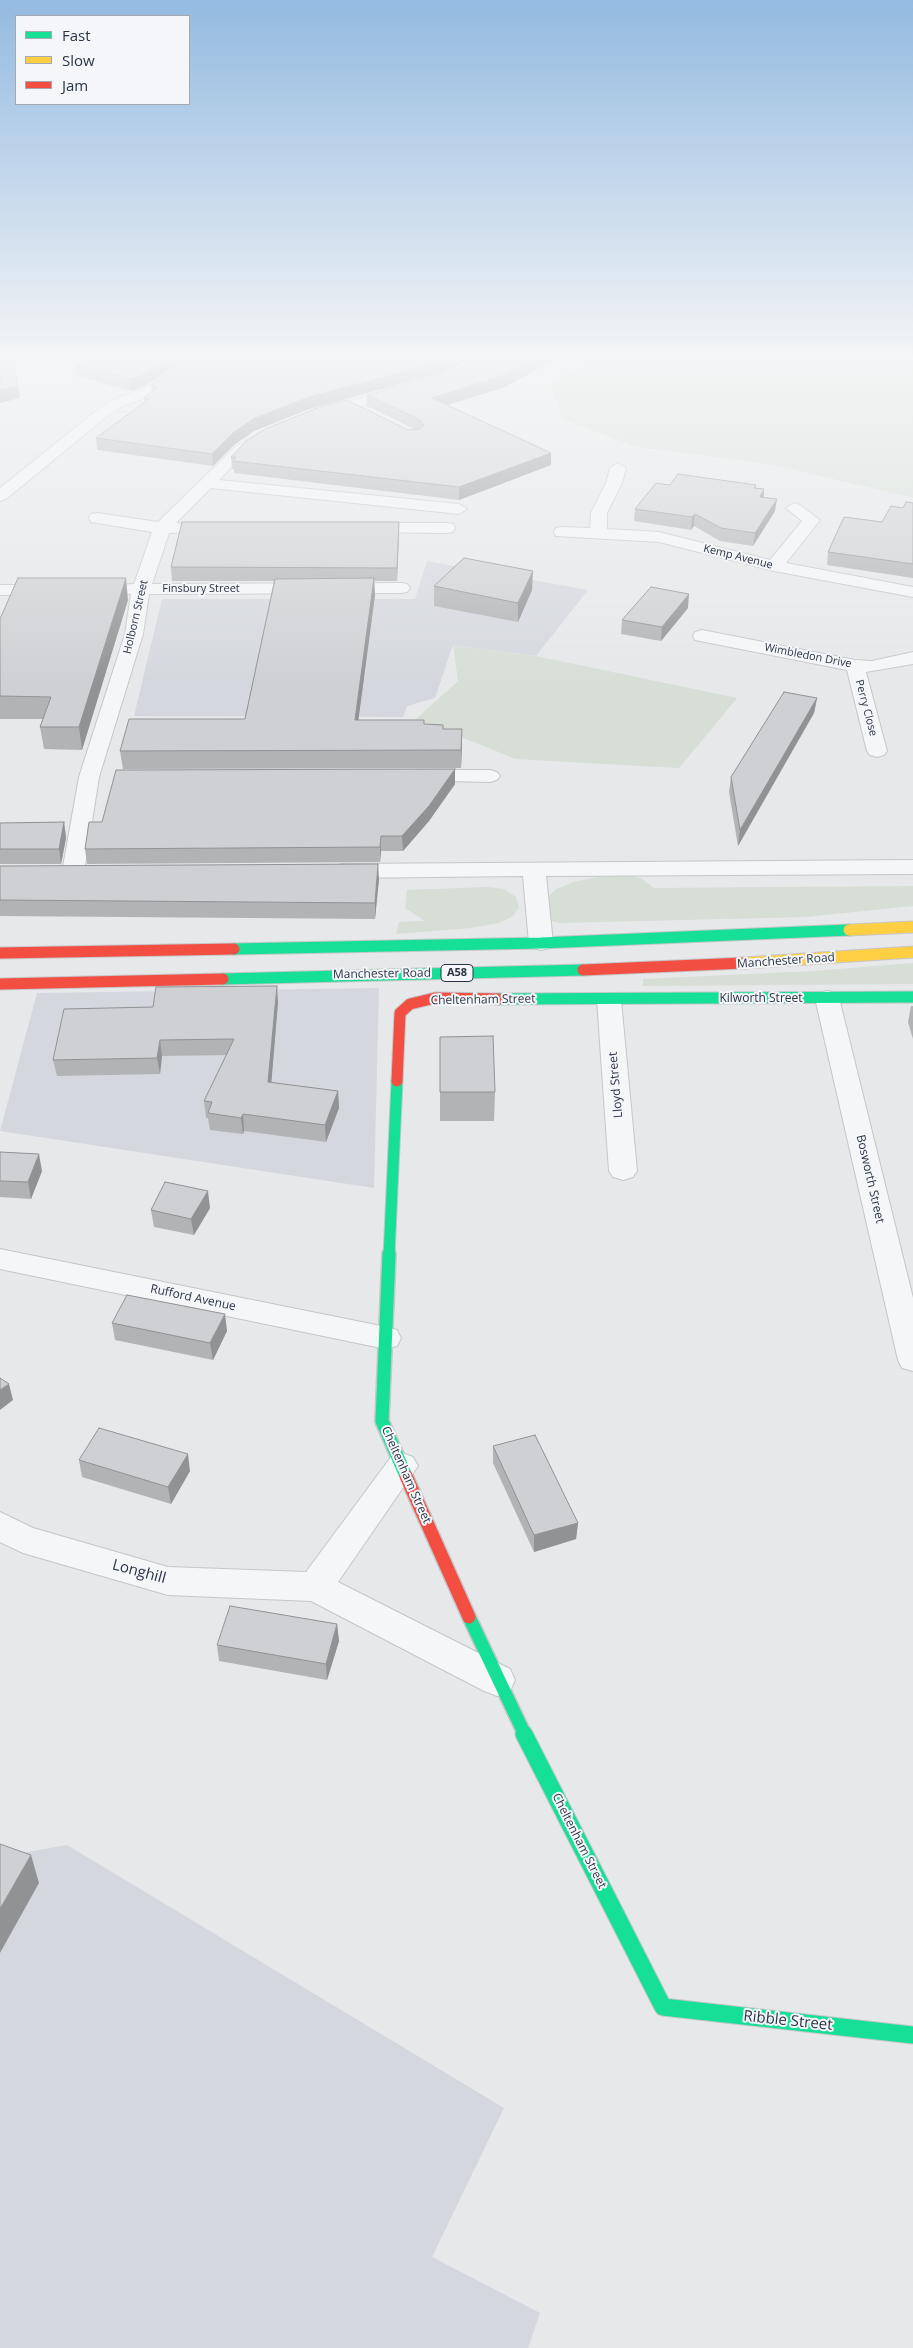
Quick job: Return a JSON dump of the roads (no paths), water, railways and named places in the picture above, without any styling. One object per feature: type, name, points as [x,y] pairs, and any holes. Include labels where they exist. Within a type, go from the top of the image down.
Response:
[{"type":"main road","points":[[0,953],[541,942],[913,926]]},
{"type":"main road","name":"Manchester Road","points":[[0,984],[768,964],[913,952]]},
{"type":"main road","name":"Kilworth Street","points":[[609,1000],[913,997]]},
{"type":"main road","name":"Cheltenham Street","points":[[609,1000],[435,998],[410,1004],[400,1014],[382,1420],[496,1680],[663,2006]]},
{"type":"main road","name":"Ribble Street","points":[[663,2006],[913,2035]]},
{"type":"street","points":[[0,496],[36,467]]},
{"type":"street","name":"Holborn Street","points":[[74,872],[134,634],[141,589],[162,528],[222,467]]},
{"type":"street","points":[[598,533],[599,514],[614,483],[618,468]]},
{"type":"street","points":[[206,482],[459,509]]},
{"type":"street","points":[[774,566],[812,520],[794,508]]},
{"type":"street","points":[[97,518],[162,528],[201,528]]},
{"type":"street","points":[[348,528],[447,528]]},
{"type":"street","name":"Kemp Avenue","points":[[562,532],[659,537],[774,566],[913,592]]},
{"type":"street","name":"Finsbury Street","points":[[104,589],[401,588]]},
{"type":"street","points":[[0,590],[66,590]]},
{"type":"street","name":"Wimbledon Drive","points":[[702,636],[855,666],[872,667],[913,658]]},
{"type":"street","name":"Perry Close","points":[[855,666],[877,750]]},
{"type":"street","points":[[398,776],[490,776]]},
{"type":"street","points":[[318,872],[913,867]]},
{"type":"street","points":[[534,869],[541,942]]},
{"type":"street","name":"Bosworth Street","points":[[826,998],[913,1360]]},
{"type":"street","name":"Lloyd Street","points":[[609,1000],[624,1171]]},
{"type":"street","name":"Rufford Avenue","points":[[0,1258],[386,1338]]},
{"type":"street","points":[[402,1466],[315,1588],[496,1680]]},
{"type":"street","name":"Longhill","points":[[0,1526],[23,1539],[168,1581],[315,1588]]}]
